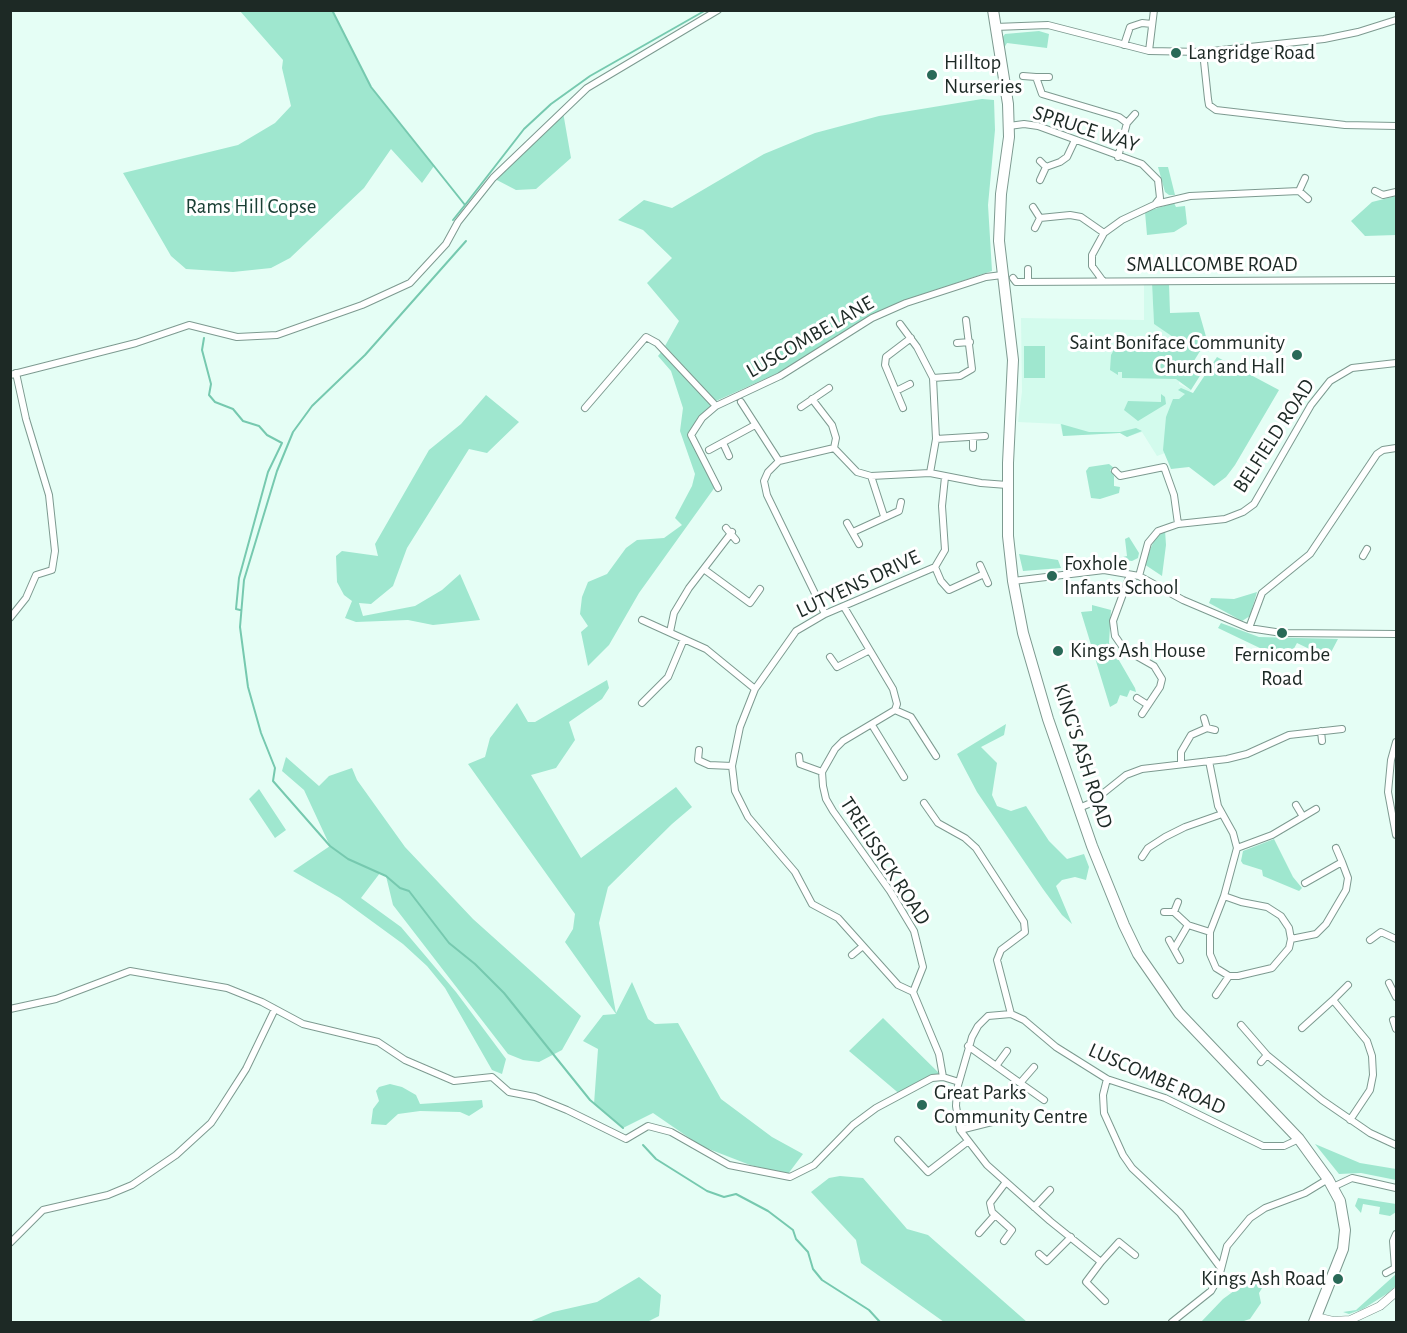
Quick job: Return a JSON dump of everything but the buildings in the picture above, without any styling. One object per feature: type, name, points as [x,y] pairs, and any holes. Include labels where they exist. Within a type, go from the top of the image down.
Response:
[{"type":"highway","name":"KING'S ASH ROAD","points":[[993,10],[1008,104],[1000,222],[1008,276],[1013,360],[1007,485],[1013,581],[1024,639],[1079,808],[1124,925],[1159,987],[1179,1013],[1299,1139],[1331,1183],[1343,1212],[1343,1249],[1315,1320]]},
{"type":"street","points":[[10,618],[26,598],[36,575],[52,570],[55,551],[49,495],[13,374],[136,343],[189,325],[237,337],[277,335],[362,304],[410,283],[446,244],[458,222],[493,178],[587,88],[718,10]]},
{"type":"street","points":[[1149,51],[1154,10]]},
{"type":"street","points":[[995,27],[1048,25],[1149,51],[1203,52],[1324,39],[1396,20]]},
{"type":"street","points":[[1124,45],[1130,27],[1142,23],[1152,24]]},
{"type":"street","points":[[1203,52],[1209,105],[1216,110],[1345,125],[1396,126]]},
{"type":"street","points":[[1023,76],[1049,77]]},
{"type":"street","points":[[1035,77],[1042,94],[1119,117],[1127,123]]},
{"type":"street","points":[[1118,157],[1127,123],[1135,114]]},
{"type":"street","name":"SPRUCE WAY","points":[[1008,126],[1024,124],[1038,126],[1142,164],[1153,174],[1160,188],[1160,198],[1156,204]]},
{"type":"street","points":[[1040,180],[1046,167],[1067,157],[1075,140]]},
{"type":"street","points":[[1040,161],[1046,167]]},
{"type":"street","points":[[1299,191],[1305,178]]},
{"type":"street","points":[[1103,281],[1092,266],[1092,255],[1104,233],[1122,220],[1156,204],[1197,195],[1299,191],[1308,199]]},
{"type":"street","points":[[1376,191],[1383,195],[1396,192]]},
{"type":"street","points":[[1033,207],[1040,218]]},
{"type":"street","points":[[1040,218],[1081,217],[1104,233]]},
{"type":"street","points":[[1035,228],[1040,218]]},
{"type":"street","points":[[1028,269],[1028,281]]},
{"type":"street","name":"SMALLCOMBE ROAD","points":[[1008,276],[1016,282],[1396,280]]},
{"type":"street","name":"LUSCOMBE LANE","points":[[716,406],[780,376],[872,318],[916,299],[986,277],[1008,276]]},
{"type":"street","points":[[933,378],[960,376],[972,369],[966,320]]},
{"type":"street","points":[[900,324],[911,338],[933,378],[936,439],[930,473]]},
{"type":"street","points":[[585,408],[646,337],[657,343],[716,406],[702,418],[691,435],[718,488]]},
{"type":"street","points":[[903,408],[885,365],[886,357],[911,338]]},
{"type":"street","points":[[957,344],[970,342]]},
{"type":"street","name":"BELFIELD ROAD","points":[[1139,576],[1142,557],[1152,536],[1164,527],[1225,519],[1243,512],[1254,504],[1311,405],[1325,386],[1352,368],[1396,363]]},
{"type":"street","points":[[896,391],[910,384]]},
{"type":"street","points":[[801,407],[829,388]]},
{"type":"street","points":[[812,399],[832,425],[836,438],[834,448]]},
{"type":"street","points":[[741,402],[778,462]]},
{"type":"street","points":[[709,450],[755,425]]},
{"type":"street","points":[[936,439],[986,436]]},
{"type":"street","points":[[973,437],[973,448]]},
{"type":"street","points":[[723,444],[729,456]]},
{"type":"street","points":[[834,448],[857,472],[871,476],[930,473],[1007,485]]},
{"type":"street","points":[[825,615],[767,495],[764,481],[768,472],[778,462],[834,448]]},
{"type":"street","points":[[1249,628],[1262,593],[1310,554],[1377,454],[1383,450],[1396,448]]},
{"type":"street","points":[[1118,476],[1164,467],[1174,495],[1178,524]]},
{"type":"street","points":[[871,476],[884,516]]},
{"type":"street","name":"LUTYENS DRIVE","points":[[913,992],[898,985],[838,918],[812,904],[795,872],[756,829],[735,791],[732,766],[740,727],[755,689],[796,632],[825,615],[935,567],[945,550],[942,506],[945,477]]},
{"type":"street","points":[[853,532],[899,511],[901,502]]},
{"type":"street","points":[[847,523],[859,544]]},
{"type":"street","points":[[670,632],[669,623],[674,613],[689,588],[705,570],[729,530],[736,540]]},
{"type":"street","points":[[1363,556],[1367,549]]},
{"type":"street","points":[[980,565],[988,583]]},
{"type":"street","points":[[935,567],[941,581],[949,590],[984,573]]},
{"type":"street","points":[[705,570],[750,603],[760,589]]},
{"type":"street","points":[[1013,581],[1089,570],[1139,576],[1183,600],[1249,628],[1282,633],[1396,634]]},
{"type":"street","points":[[1130,575],[1115,613],[1113,629],[1124,650],[1149,662],[1162,679],[1160,687],[1142,714]]},
{"type":"street","points":[[800,764],[822,772],[843,741],[895,710],[897,704],[893,689],[868,651],[844,607]]},
{"type":"street","points":[[642,620],[706,649],[755,689]]},
{"type":"street","points":[[642,703],[668,677],[684,639]]},
{"type":"street","points":[[837,667],[868,651]]},
{"type":"street","points":[[830,657],[840,675]]},
{"type":"street","points":[[1137,698],[1148,705]]},
{"type":"street","points":[[895,710],[911,717],[936,756]]},
{"type":"street","points":[[1204,718],[1208,728]]},
{"type":"street","points":[[872,725],[904,777]]},
{"type":"street","points":[[1181,764],[1181,752],[1191,735],[1208,728],[1215,730]]},
{"type":"street","points":[[1079,808],[1091,803],[1126,775],[1142,769],[1247,754],[1289,735],[1342,729]]},
{"type":"street","points":[[1321,731],[1322,741]]},
{"type":"street","points":[[1396,742],[1391,760],[1388,792],[1390,814],[1396,835]]},
{"type":"street","points":[[698,760],[699,750]]},
{"type":"street","points":[[799,756],[800,764]]},
{"type":"street","points":[[690,763],[698,760],[709,765],[732,766]]},
{"type":"street","points":[[1209,760],[1213,788],[1222,814],[1233,833],[1237,848],[1224,896],[1210,932],[1212,961],[1221,973],[1229,976],[1249,975],[1272,968],[1285,956],[1291,939],[1289,928],[1275,911],[1224,896]]},
{"type":"street","points":[[794,769],[800,764]]},
{"type":"street","name":"TRELISSICK ROAD","points":[[822,772],[826,799],[890,891],[914,931],[923,967],[913,992]]},
{"type":"street","points":[[924,803],[938,824],[976,848],[1024,922],[1025,932],[1001,950],[997,960],[1011,1014],[988,1016],[978,1026],[968,1046],[956,1106],[960,1130],[967,1142],[1006,1182],[1101,1262]]},
{"type":"street","points":[[1296,805],[1302,815]]},
{"type":"street","points":[[1237,848],[1272,835],[1302,815],[1316,809]]},
{"type":"street","points":[[1142,857],[1148,848],[1185,827],[1222,814]]},
{"type":"street","points":[[1141,843],[1148,848]]},
{"type":"street","points":[[1291,939],[1316,934],[1326,924],[1347,890],[1348,878],[1336,848]]},
{"type":"street","points":[[1305,883],[1342,862]]},
{"type":"street","points":[[1174,912],[1178,902]]},
{"type":"street","points":[[1164,912],[1174,912],[1188,925],[1210,932]]},
{"type":"street","points":[[1174,949],[1188,925]]},
{"type":"street","points":[[1370,940],[1381,932],[1396,939]]},
{"type":"street","points":[[1169,940],[1180,960]]},
{"type":"street","points":[[852,956],[863,946]]},
{"type":"street","points":[[10,1009],[64,996],[130,971],[227,988],[262,1002],[274,1011],[303,1024],[378,1042],[405,1060],[454,1081],[492,1077],[509,1092],[535,1097],[627,1139],[648,1126],[671,1132],[729,1165],[790,1177],[814,1165],[853,1125],[876,1108],[932,1078],[943,1077],[959,1082]]},
{"type":"street","points":[[1215,995],[1229,976]]},
{"type":"street","points":[[1389,983],[1396,996]]},
{"type":"street","points":[[1302,1028],[1348,985]]},
{"type":"street","points":[[913,992],[939,1054],[943,1077]]},
{"type":"street","points":[[1333,1000],[1367,1041],[1372,1056],[1373,1075],[1370,1090],[1350,1120]]},
{"type":"street","points":[[10,1242],[43,1210],[116,1192],[132,1185],[176,1155],[211,1123],[246,1069],[274,1011]]},
{"type":"street","name":"LUSCOMBE ROAD","points":[[1011,1014],[1024,1020],[1056,1047],[1107,1079],[1166,1098],[1263,1146],[1284,1146],[1299,1139]]},
{"type":"street","points":[[1393,1020],[1396,1029]]},
{"type":"street","points":[[1241,1025],[1267,1055],[1350,1120],[1387,1143],[1396,1145]]},
{"type":"street","points":[[968,1046],[1044,1100]]},
{"type":"street","points":[[996,1066],[1007,1051]]},
{"type":"street","points":[[1261,1062],[1267,1055]]},
{"type":"street","points":[[1021,1082],[1034,1067]]},
{"type":"street","points":[[1107,1079],[1103,1095],[1104,1113],[1123,1155],[1146,1182],[1180,1213],[1220,1267]]},
{"type":"street","points":[[960,1130],[992,1122],[999,1116]]},
{"type":"street","points":[[898,1140],[935,1179]]},
{"type":"street","points":[[928,1172],[967,1142]]},
{"type":"street","points":[[1172,1323],[1212,1291],[1232,1237],[1250,1218],[1265,1208],[1331,1183],[1352,1178],[1396,1188]]},
{"type":"street","points":[[1004,1241],[1012,1230],[995,1215],[990,1203],[1006,1182]]},
{"type":"street","points":[[1034,1207],[1050,1190]]},
{"type":"street","points":[[979,1233],[995,1215]]},
{"type":"street","points":[[1386,1273],[1395,1268],[1396,1234]]},
{"type":"street","points":[[1039,1254],[1047,1262],[1071,1237]]},
{"type":"street","points":[[1105,1301],[1086,1282],[1119,1242],[1135,1255]]},
{"type":"street","points":[[1315,1320],[1350,1320],[1380,1306],[1396,1292]]},
{"type":"shaded area","points":[[1144,283],[1152,283],[1154,324],[1177,339],[1179,384],[1191,390],[1183,401],[1165,453],[1157,456],[1142,432],[1127,437],[1120,433],[1063,436],[1060,424],[1018,422],[1022,392],[1021,318],[1144,320]]},
{"type":"green space","name":"Rams Hill Copse","points":[[240,11],[332,11],[371,87],[434,166],[422,183],[391,149],[364,188],[290,258],[271,268],[233,272],[186,269],[171,256],[123,173],[238,145],[275,123],[291,106],[282,68],[283,60]]},
{"type":"green space","points":[[1039,31],[1049,34],[1047,48],[1007,43],[1004,48],[1002,38],[1005,34]]},
{"type":"green space","points":[[982,99],[994,100],[995,130],[988,205],[992,271],[905,300],[870,316],[778,373],[716,401],[665,346],[679,321],[647,283],[672,258],[643,230],[618,220],[644,200],[672,208],[764,154],[815,133],[879,116]]},
{"type":"green space","points":[[563,112],[571,158],[536,189],[516,190],[493,178]]},
{"type":"green space","points":[[1158,167],[1168,167],[1175,195],[1165,192]]},
{"type":"green space","points":[[1396,196],[1396,235],[1365,236],[1351,221],[1372,202]]},
{"type":"green space","points":[[1174,203],[1176,207],[1185,206],[1187,224],[1174,232],[1147,235],[1145,212]]},
{"type":"green space","points":[[1152,283],[1169,283],[1170,313],[1199,312],[1207,340],[1192,364],[1203,371],[1191,390],[1176,379],[1122,378],[1122,372],[1118,372],[1118,375],[1110,370],[1111,355],[1119,341],[1176,339],[1154,324]]},
{"type":"green space","points":[[1024,346],[1045,346],[1045,378],[1024,378]]},
{"type":"green space","points":[[662,351],[713,405],[689,434],[715,487],[639,593],[609,645],[588,666],[581,632],[588,626],[580,614],[582,597],[588,582],[607,574],[626,548],[637,540],[664,538],[682,525],[675,518],[692,486],[695,474],[680,431],[683,408],[671,371],[658,356]]},
{"type":"green space","points":[[1217,357],[1279,390],[1235,465],[1226,477],[1214,486],[1189,467],[1171,469],[1163,450],[1166,417],[1173,399],[1179,399],[1185,394],[1178,390],[1181,388],[1193,393]]},
{"type":"green space","points":[[1161,394],[1165,397],[1166,404],[1138,421],[1124,410],[1128,401],[1161,402]]},
{"type":"green space","points":[[486,395],[519,422],[487,453],[469,449],[407,548],[393,586],[371,604],[359,603],[363,616],[415,606],[442,590],[460,574],[480,620],[433,625],[408,620],[356,622],[345,618],[352,601],[344,595],[337,582],[336,556],[342,551],[378,556],[375,544],[429,450],[461,424]]},
{"type":"green space","points":[[1061,424],[1089,432],[1120,432],[1136,428],[1142,431],[1127,437],[1120,433],[1063,436]]},
{"type":"green space","points":[[1109,464],[1114,468],[1110,470],[1114,476],[1114,486],[1120,487],[1119,493],[1100,499],[1091,498],[1086,471],[1089,467]]},
{"type":"green space","points":[[1165,530],[1166,545],[1162,576],[1144,564],[1155,538]]},
{"type":"green space","points":[[1129,537],[1139,553],[1138,558],[1132,561],[1115,559],[1127,556],[1125,539]]},
{"type":"green space","points":[[1019,554],[1058,560],[1061,568],[1023,571]]},
{"type":"green space","points":[[1257,592],[1250,616],[1242,621],[1209,603],[1211,598],[1234,599]]},
{"type":"green space","points":[[1092,605],[1111,610],[1109,643],[1136,692],[1130,690],[1127,697],[1120,695],[1117,703],[1110,707],[1081,612],[1092,611]]},
{"type":"green space","points":[[1221,623],[1259,637],[1338,639],[1328,658],[1297,643],[1287,661],[1218,628]]},
{"type":"green space","points":[[607,680],[609,688],[602,699],[569,722],[575,740],[556,768],[531,775],[581,858],[676,787],[692,807],[608,887],[599,923],[616,1013],[632,982],[648,1019],[655,1024],[678,1023],[721,1099],[772,1137],[803,1154],[788,1174],[750,1165],[701,1146],[653,1113],[623,1128],[594,1104],[598,1049],[583,1041],[603,1015],[616,1014],[565,942],[573,929],[575,914],[468,764],[485,757],[490,738],[517,703],[528,722],[535,722]]},
{"type":"green space","points":[[1006,724],[1004,735],[981,747],[997,763],[992,795],[997,806],[1011,811],[1026,806],[1049,841],[1067,859],[1084,854],[1089,867],[1086,880],[1075,877],[1062,880],[1056,886],[1072,924],[1062,915],[1043,889],[977,792],[957,754]]},
{"type":"green space","points":[[286,757],[319,786],[329,776],[352,768],[357,780],[405,847],[473,919],[581,1016],[562,1050],[539,1062],[523,1060],[508,1054],[393,905],[386,876],[380,873],[361,898],[401,927],[456,992],[506,1059],[502,1074],[492,1070],[445,988],[427,966],[403,944],[340,898],[293,871],[330,846],[304,790],[282,771]]},
{"type":"green space","points":[[259,789],[286,830],[275,838],[249,799]]},
{"type":"green space","points":[[1274,839],[1293,877],[1302,888],[1299,891],[1263,876],[1262,870],[1243,864],[1241,861],[1243,851]]},
{"type":"green space","points":[[883,1018],[943,1077],[932,1079],[902,1096],[849,1051]]},
{"type":"green space","points":[[390,1084],[402,1087],[416,1095],[420,1104],[482,1100],[483,1107],[469,1116],[460,1112],[420,1111],[398,1114],[386,1125],[371,1124],[373,1109],[379,1101],[376,1091],[379,1087]]},
{"type":"green space","points":[[1315,1144],[1360,1163],[1396,1169],[1396,1180],[1361,1173],[1339,1174]]},
{"type":"green space","points":[[840,1176],[863,1178],[907,1229],[928,1235],[1027,1322],[944,1322],[861,1263],[856,1240],[811,1192],[829,1178]]},
{"type":"green space","points":[[1358,1198],[1396,1204],[1396,1212],[1390,1216],[1379,1214],[1380,1207],[1363,1204],[1361,1213],[1355,1206]]},
{"type":"green space","points":[[1396,1274],[1396,1286],[1388,1293],[1363,1309],[1349,1314],[1343,1312],[1356,1310]]},
{"type":"green space","points":[[1270,1275],[1259,1293],[1261,1303],[1250,1319],[1241,1322],[1201,1322],[1223,1299],[1249,1280]]},
{"type":"green space","points":[[639,1277],[661,1295],[659,1316],[647,1322],[529,1322],[553,1312],[597,1302]]},
{"type":"waterway","points":[[332,10],[371,87],[465,205],[453,220]]},
{"type":"waterway","points":[[465,205],[524,129],[551,104],[590,76],[706,10]]},
{"type":"waterway","points":[[466,241],[365,355],[312,406],[293,432],[277,471],[244,580],[240,627],[248,687],[261,733],[275,768],[273,781],[330,846],[348,859],[386,876],[400,888],[409,891],[449,943],[475,964],[504,993],[590,1100],[623,1128]]},
{"type":"waterway","points":[[204,338],[202,350],[211,384],[209,395],[215,402],[233,409],[243,421],[259,426],[267,435],[282,443],[268,472],[239,578],[236,609],[240,610]]},
{"type":"waterway","points":[[643,1145],[656,1159],[707,1191],[724,1197],[736,1194],[768,1211],[793,1230],[796,1239],[808,1252],[813,1269],[822,1280],[869,1310],[880,1322]]},
{"type":"place","name":"Langridge Road","points":[[1176,53]]},
{"type":"place","name":"Hilltop Nurseries","points":[[932,75]]},
{"type":"place","name":"Saint Boniface Community Church and Hall","points":[[1297,355]]},
{"type":"place","name":"Foxhole Infants School","points":[[1052,576]]},
{"type":"place","name":"Fernicombe Road","points":[[1282,633]]},
{"type":"place","name":"Kings Ash House","points":[[1058,651]]},
{"type":"place","name":"Great Parks Community Centre","points":[[922,1105]]},
{"type":"place","name":"Kings Ash Road","points":[[1338,1279]]}]
